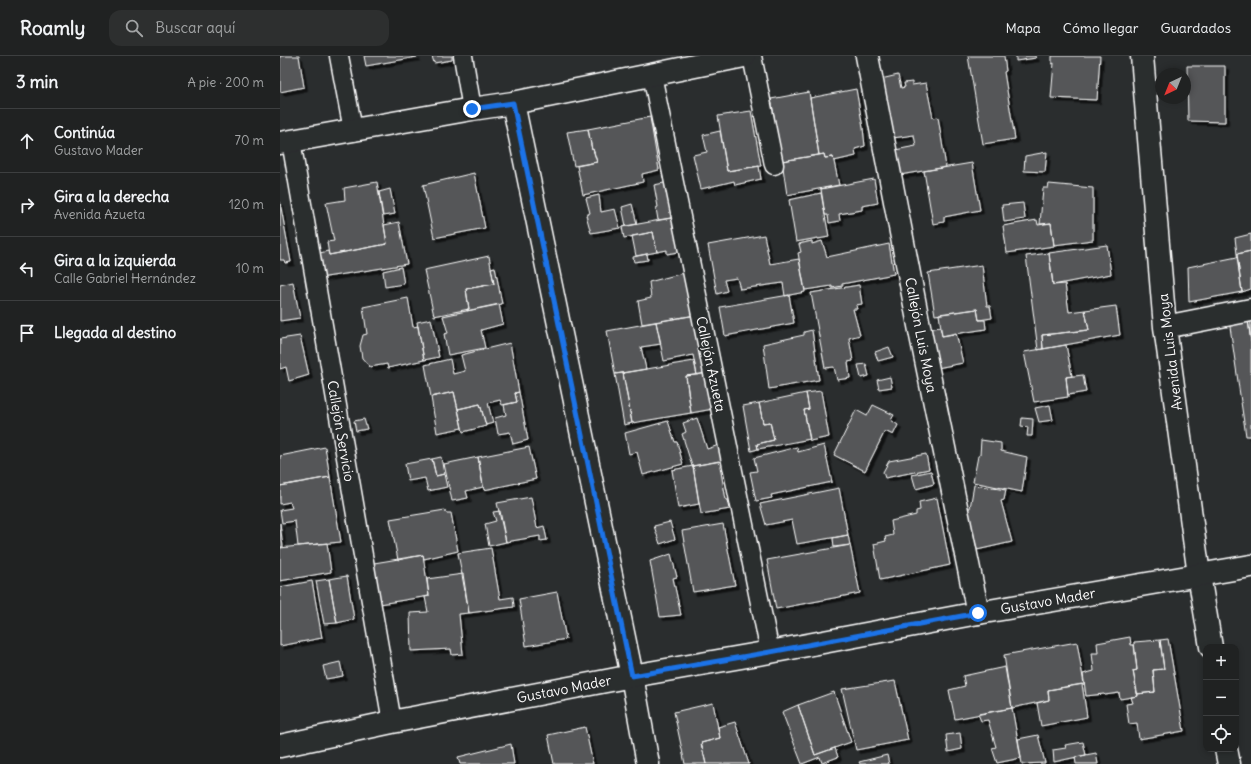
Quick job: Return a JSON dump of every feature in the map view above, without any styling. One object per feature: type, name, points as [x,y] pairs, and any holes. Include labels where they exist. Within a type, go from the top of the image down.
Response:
[{"type":"street","points":[[285,142],[513,103],[652,75],[721,58],[744,56]]},
{"type":"street","name":"Callejón Luis Moya","points":[[867,56],[921,336],[978,613]]},
{"type":"street","name":"Avenida Luis Moya","points":[[1142,56],[1165,326],[1211,644]]},
{"type":"street","points":[[513,103],[632,676],[648,764]]},
{"type":"street","points":[[1165,326],[1251,310]]},
{"type":"street","name":"Gustavo Mader","points":[[280,746],[392,722],[632,676],[978,613],[1251,566]]},
{"type":"street","points":[[1227,752],[1229,764]]},
{"type":"lane","points":[[339,56],[353,130]]},
{"type":"lane","points":[[463,56],[472,109]]},
{"type":"lane","points":[[752,56],[774,165]]},
{"type":"lane","name":"Callejón Azueta","points":[[652,75],[770,652]]},
{"type":"lane","name":"Callejón Servicio","points":[[285,142],[392,722]]},
{"type":"building","points":[[280,56],[299,56],[304,87],[280,92]]},
{"type":"building","points":[[364,56],[416,56],[417,57],[366,66]]},
{"type":"building","points":[[432,56],[452,56],[452,60],[434,63]]},
{"type":"building","points":[[968,56],[1004,56],[1006,71],[1004,72],[1015,139],[983,144]]},
{"type":"building","points":[[1016,56],[1035,56],[1036,58],[1016,61]]},
{"type":"building","points":[[1052,56],[1100,56],[1097,100],[1051,98],[1054,63],[1052,64]]},
{"type":"building","points":[[1187,66],[1225,66],[1225,122],[1188,121],[1188,104],[1191,104],[1191,68],[1187,68]]},
{"type":"building","points":[[898,75],[901,88],[905,87],[904,83],[912,82],[912,85],[926,83],[933,118],[938,117],[946,167],[900,175],[895,150],[916,146],[914,135],[893,138],[881,79]]},
{"type":"building","points":[[856,89],[865,146],[855,149],[856,156],[834,161],[833,157],[825,158],[824,154],[819,155],[810,98]]},
{"type":"building","points":[[809,92],[819,155],[782,161],[771,99]]},
{"type":"building","points":[[751,111],[761,166],[727,171],[718,116]]},
{"type":"building","points":[[650,117],[659,170],[642,174],[643,182],[583,195],[577,166],[597,162],[593,149],[592,150],[588,129]]},
{"type":"building","points":[[588,129],[592,150],[593,149],[597,162],[574,166],[567,132]]},
{"type":"building","points":[[720,131],[727,171],[759,166],[761,179],[735,185],[734,181],[701,189],[693,155],[707,152],[703,135]]},
{"type":"building","points":[[1047,152],[1045,172],[1024,171],[1025,156]]},
{"type":"building","points":[[824,154],[825,158],[833,157],[839,185],[787,195],[782,161]]},
{"type":"building","points":[[972,163],[980,210],[944,217],[944,222],[933,224],[924,171]]},
{"type":"building","points":[[474,173],[485,228],[434,238],[423,185]]},
{"type":"building","points":[[874,179],[878,203],[862,206],[862,210],[839,214],[840,221],[829,223],[828,215],[825,215],[821,189]]},
{"type":"building","points":[[377,182],[387,244],[329,255],[327,242],[334,241],[326,203],[345,200],[344,188]]},
{"type":"building","points":[[669,182],[677,217],[658,220],[656,208],[658,207],[654,185]]},
{"type":"building","points":[[1049,184],[1093,188],[1093,240],[1054,245],[1051,223],[1040,224],[1043,188],[1048,188]]},
{"type":"building","points":[[390,189],[395,214],[383,216],[379,192]]},
{"type":"building","points":[[821,193],[829,237],[796,242],[789,200]]},
{"type":"building","points":[[599,195],[601,212],[615,209],[620,228],[591,233],[586,215],[590,213],[586,198]]},
{"type":"building","points":[[280,202],[291,262],[285,263],[284,260],[280,260]]},
{"type":"building","points":[[1023,203],[1025,219],[1004,222],[1002,205]]},
{"type":"building","points":[[632,204],[637,224],[626,226],[622,207]]},
{"type":"building","points":[[677,217],[683,251],[667,254],[667,250],[657,252],[653,232],[624,238],[622,227]]},
{"type":"building","points":[[1037,220],[1038,225],[1051,223],[1054,246],[1007,253],[1003,226]]},
{"type":"building","points":[[399,222],[407,264],[320,278],[316,254],[328,251],[329,255],[387,244],[384,225]]},
{"type":"building","points":[[653,232],[657,252],[636,256],[632,236]]},
{"type":"building","points":[[1251,234],[1251,251],[1237,254],[1235,238]]},
{"type":"building","points":[[764,235],[770,264],[799,259],[805,292],[785,296],[783,283],[740,289],[737,278],[724,280],[727,291],[717,294],[708,245]]},
{"type":"building","points":[[812,241],[812,244],[822,241],[827,257],[889,244],[894,274],[842,284],[842,286],[832,288],[832,286],[805,290],[798,253],[801,252],[799,244]]},
{"type":"building","points":[[1107,245],[1111,274],[1053,285],[1049,253]]},
{"type":"building","points":[[1251,251],[1251,289],[1242,292],[1237,254]]},
{"type":"building","points":[[1049,253],[1053,285],[1065,284],[1069,312],[1085,310],[1089,330],[1042,335],[1043,349],[1038,350],[1026,256]]},
{"type":"building","points":[[647,254],[648,260],[634,262],[633,257]]},
{"type":"building","points":[[489,256],[494,284],[466,289],[469,309],[434,316],[424,270]]},
{"type":"building","points":[[1237,257],[1242,292],[1189,302],[1188,267]]},
{"type":"building","points":[[982,265],[987,306],[990,306],[992,318],[979,320],[977,309],[935,315],[928,273]]},
{"type":"building","points":[[401,267],[404,284],[385,287],[383,271]]},
{"type":"building","points":[[495,267],[502,304],[467,311],[467,309],[469,309],[466,289],[494,284],[491,268]]},
{"type":"building","points":[[687,272],[696,315],[642,324],[638,301],[651,298],[649,282]]},
{"type":"building","points":[[293,282],[300,318],[280,321],[280,285]]},
{"type":"building","points":[[859,285],[862,304],[856,305],[857,309],[853,309],[860,335],[849,338],[853,361],[848,362],[850,378],[837,380],[834,367],[825,368],[811,293]]},
{"type":"building","points":[[789,295],[794,323],[725,336],[720,307]]},
{"type":"building","points":[[408,298],[413,327],[418,326],[424,360],[388,368],[387,364],[370,367],[362,358],[360,346],[363,335],[367,334],[363,307]]},
{"type":"building","points":[[499,304],[503,324],[481,330],[485,348],[448,355],[444,334],[448,333],[443,316]]},
{"type":"building","points":[[1116,306],[1120,335],[1043,349],[1042,335],[1089,330],[1085,310]]},
{"type":"building","points":[[977,309],[979,320],[985,320],[986,329],[942,336],[939,314]]},
{"type":"building","points":[[696,315],[707,373],[697,375],[693,355],[664,361],[656,322]]},
{"type":"building","points":[[431,319],[439,357],[424,360],[417,322]]},
{"type":"building","points":[[1251,319],[1251,342],[1248,320]]},
{"type":"building","points":[[1229,320],[1248,320],[1251,342],[1251,436],[1246,436]]},
{"type":"building","points":[[656,322],[661,344],[641,347],[646,369],[615,374],[607,331]]},
{"type":"building","points":[[940,327],[942,336],[956,333],[963,363],[937,368],[930,329]]},
{"type":"building","points":[[812,330],[819,380],[769,389],[763,344],[804,335],[804,332]]},
{"type":"building","points":[[300,336],[309,375],[289,381],[286,367],[280,369],[280,339]]},
{"type":"building","points":[[510,343],[519,392],[515,393],[517,402],[502,405],[500,400],[488,403],[493,423],[486,425],[480,404],[458,409],[454,392],[431,397],[425,365],[450,359],[453,374],[465,371],[461,355]]},
{"type":"building","points":[[1066,345],[1072,376],[1066,377],[1068,397],[1034,402],[1024,352]]},
{"type":"building","points":[[889,347],[893,357],[878,361],[875,352]]},
{"type":"building","points":[[694,361],[697,375],[686,376],[691,413],[632,423],[623,373]]},
{"type":"building","points":[[866,364],[869,376],[861,378],[858,365]]},
{"type":"building","points":[[623,373],[632,423],[624,425],[615,374]]},
{"type":"building","points":[[707,373],[713,409],[691,413],[686,376]]},
{"type":"building","points":[[1083,375],[1086,392],[1068,395],[1066,377]]},
{"type":"building","points":[[890,377],[892,387],[879,389],[877,380]]},
{"type":"building","points":[[821,391],[829,437],[810,441],[804,410],[809,409],[806,393]]},
{"type":"building","points":[[454,392],[462,428],[437,433],[431,397]]},
{"type":"building","points":[[519,392],[528,440],[513,444],[510,432],[498,434],[495,418],[506,415],[504,405],[517,402],[515,393]]},
{"type":"building","points":[[806,393],[809,409],[804,410],[810,439],[758,449],[757,444],[774,440],[770,422],[763,423],[759,403]]},
{"type":"building","points":[[759,403],[763,423],[770,422],[774,440],[757,444],[758,449],[751,451],[743,406]]},
{"type":"building","points":[[480,404],[486,426],[463,432],[458,409]]},
{"type":"building","points":[[873,405],[894,415],[891,420],[898,425],[893,435],[885,431],[865,471],[834,455],[856,410],[867,416]]},
{"type":"building","points":[[1050,405],[1053,420],[1039,422],[1035,408]]},
{"type":"building","points":[[697,418],[707,449],[719,445],[722,461],[692,466],[682,434],[686,432],[683,423]]},
{"type":"building","points":[[1022,418],[1033,419],[1032,436],[1027,436],[1028,427],[1021,426]]},
{"type":"building","points":[[364,419],[367,429],[356,431],[354,421]]},
{"type":"building","points":[[668,421],[675,442],[677,442],[683,464],[643,475],[637,452],[629,454],[625,433]]},
{"type":"building","points":[[981,440],[1001,443],[1001,451],[1027,457],[1022,492],[973,482],[978,456],[980,455]]},
{"type":"building","points":[[824,445],[832,482],[771,495],[772,498],[756,501],[750,472],[757,471],[754,458],[797,447],[798,452]]},
{"type":"building","points":[[325,447],[330,477],[280,486],[280,456]]},
{"type":"building","points":[[529,447],[536,479],[484,490],[478,457]]},
{"type":"building","points":[[926,454],[929,469],[885,478],[883,472],[889,461]]},
{"type":"building","points":[[441,457],[444,474],[436,476],[432,459]]},
{"type":"building","points":[[478,457],[483,487],[466,491],[468,498],[452,501],[444,464]]},
{"type":"building","points":[[432,459],[436,476],[444,474],[447,487],[428,491],[425,478],[408,481],[405,464]]},
{"type":"building","points":[[719,461],[726,500],[728,500],[730,509],[701,514],[693,466]]},
{"type":"building","points":[[693,466],[699,504],[678,508],[672,470]]},
{"type":"building","points":[[931,471],[934,484],[916,489],[912,475]]},
{"type":"building","points":[[330,477],[341,542],[298,546],[295,521],[282,523],[280,510],[292,508],[290,502],[280,504],[280,486]]},
{"type":"building","points":[[974,485],[1006,490],[1004,500],[1001,501],[1012,542],[977,550],[973,532],[970,532],[965,509],[970,508]]},
{"type":"building","points":[[839,488],[848,535],[797,544],[792,520],[766,525],[760,504]]},
{"type":"building","points":[[531,497],[537,528],[544,526],[547,540],[540,541],[540,536],[506,542],[497,503]]},
{"type":"building","points":[[937,498],[950,565],[880,580],[874,544],[886,541],[885,537],[893,535],[891,521],[916,515],[916,511],[920,510],[919,502]]},
{"type":"building","points":[[445,510],[446,513],[451,513],[458,551],[424,559],[423,555],[398,560],[390,519]]},
{"type":"building","points":[[500,511],[506,542],[489,546],[485,524],[496,521],[493,512]]},
{"type":"building","points":[[670,522],[675,539],[660,544],[654,526]]},
{"type":"building","points":[[280,523],[283,547],[280,547]]},
{"type":"building","points":[[723,524],[735,585],[693,592],[682,531]]},
{"type":"building","points":[[848,535],[850,545],[834,547],[833,538]]},
{"type":"building","points":[[327,543],[331,572],[280,581],[280,548]]},
{"type":"building","points":[[850,545],[860,593],[776,609],[767,560]]},
{"type":"building","points":[[491,548],[500,599],[513,597],[514,607],[469,613],[458,553]]},
{"type":"building","points":[[671,554],[677,577],[673,578],[681,615],[660,617],[650,561]]},
{"type":"building","points":[[423,555],[429,596],[380,604],[374,563]]},
{"type":"building","points":[[463,574],[469,613],[459,614],[463,654],[452,655],[451,649],[411,651],[410,613],[428,612],[425,597],[429,596],[427,579]]},
{"type":"building","points":[[347,576],[354,619],[337,623],[329,579]]},
{"type":"building","points":[[329,579],[337,623],[324,624],[316,581]]},
{"type":"building","points":[[312,581],[322,638],[280,646],[280,587]]},
{"type":"building","points":[[557,592],[566,639],[526,646],[519,599]]},
{"type":"building","points":[[1130,637],[1131,645],[1134,645],[1137,670],[1133,671],[1138,696],[1120,699],[1119,693],[1086,696],[1083,674],[1094,671],[1092,653],[1098,653],[1097,643]]},
{"type":"building","points":[[1168,639],[1184,731],[1139,739],[1137,723],[1129,724],[1126,704],[1133,703],[1131,697],[1138,696],[1137,694],[1155,692],[1153,670],[1164,669],[1160,640]]},
{"type":"building","points":[[1160,640],[1164,669],[1153,670],[1155,692],[1137,694],[1133,671],[1137,670],[1134,642]]},
{"type":"building","points":[[1077,642],[1084,684],[1048,690],[1049,700],[1012,708],[1004,655]]},
{"type":"building","points":[[340,662],[343,676],[326,679],[323,666]]},
{"type":"building","points":[[1005,667],[1012,708],[955,719],[949,690],[965,686],[963,676]]},
{"type":"building","points":[[895,681],[908,740],[856,750],[842,689]]},
{"type":"building","points":[[1082,684],[1087,717],[1041,726],[1037,703],[1049,700],[1048,690]]},
{"type":"building","points":[[834,692],[851,742],[815,755],[798,705]]},
{"type":"building","points":[[713,703],[720,738],[701,743],[706,764],[685,764],[674,712]]},
{"type":"building","points":[[798,705],[815,755],[835,748],[838,757],[822,763],[820,757],[802,764],[782,712]]},
{"type":"building","points":[[1012,708],[1021,758],[997,763],[992,748],[996,747],[988,720],[981,721],[978,714]]},
{"type":"building","points":[[735,722],[749,764],[706,764],[701,743],[720,738],[718,727]]},
{"type":"building","points":[[585,727],[593,764],[554,764],[548,735]]},
{"type":"building","points":[[960,733],[962,749],[948,752],[946,735]]},
{"type":"building","points":[[1038,735],[1045,763],[1022,764],[1018,739]]},
{"type":"building","points":[[1083,742],[1086,755],[1054,762],[1053,750],[1066,748],[1065,745]]},
{"type":"building","points":[[511,744],[514,764],[460,764],[458,757]]},
{"type":"building","points":[[1096,753],[1098,764],[1076,764],[1075,757]]},
{"type":"building","points":[[887,755],[889,764],[860,764],[859,762]]},
{"type":"route","points":[[472,109],[513,103],[632,676],[978,613]]}]
